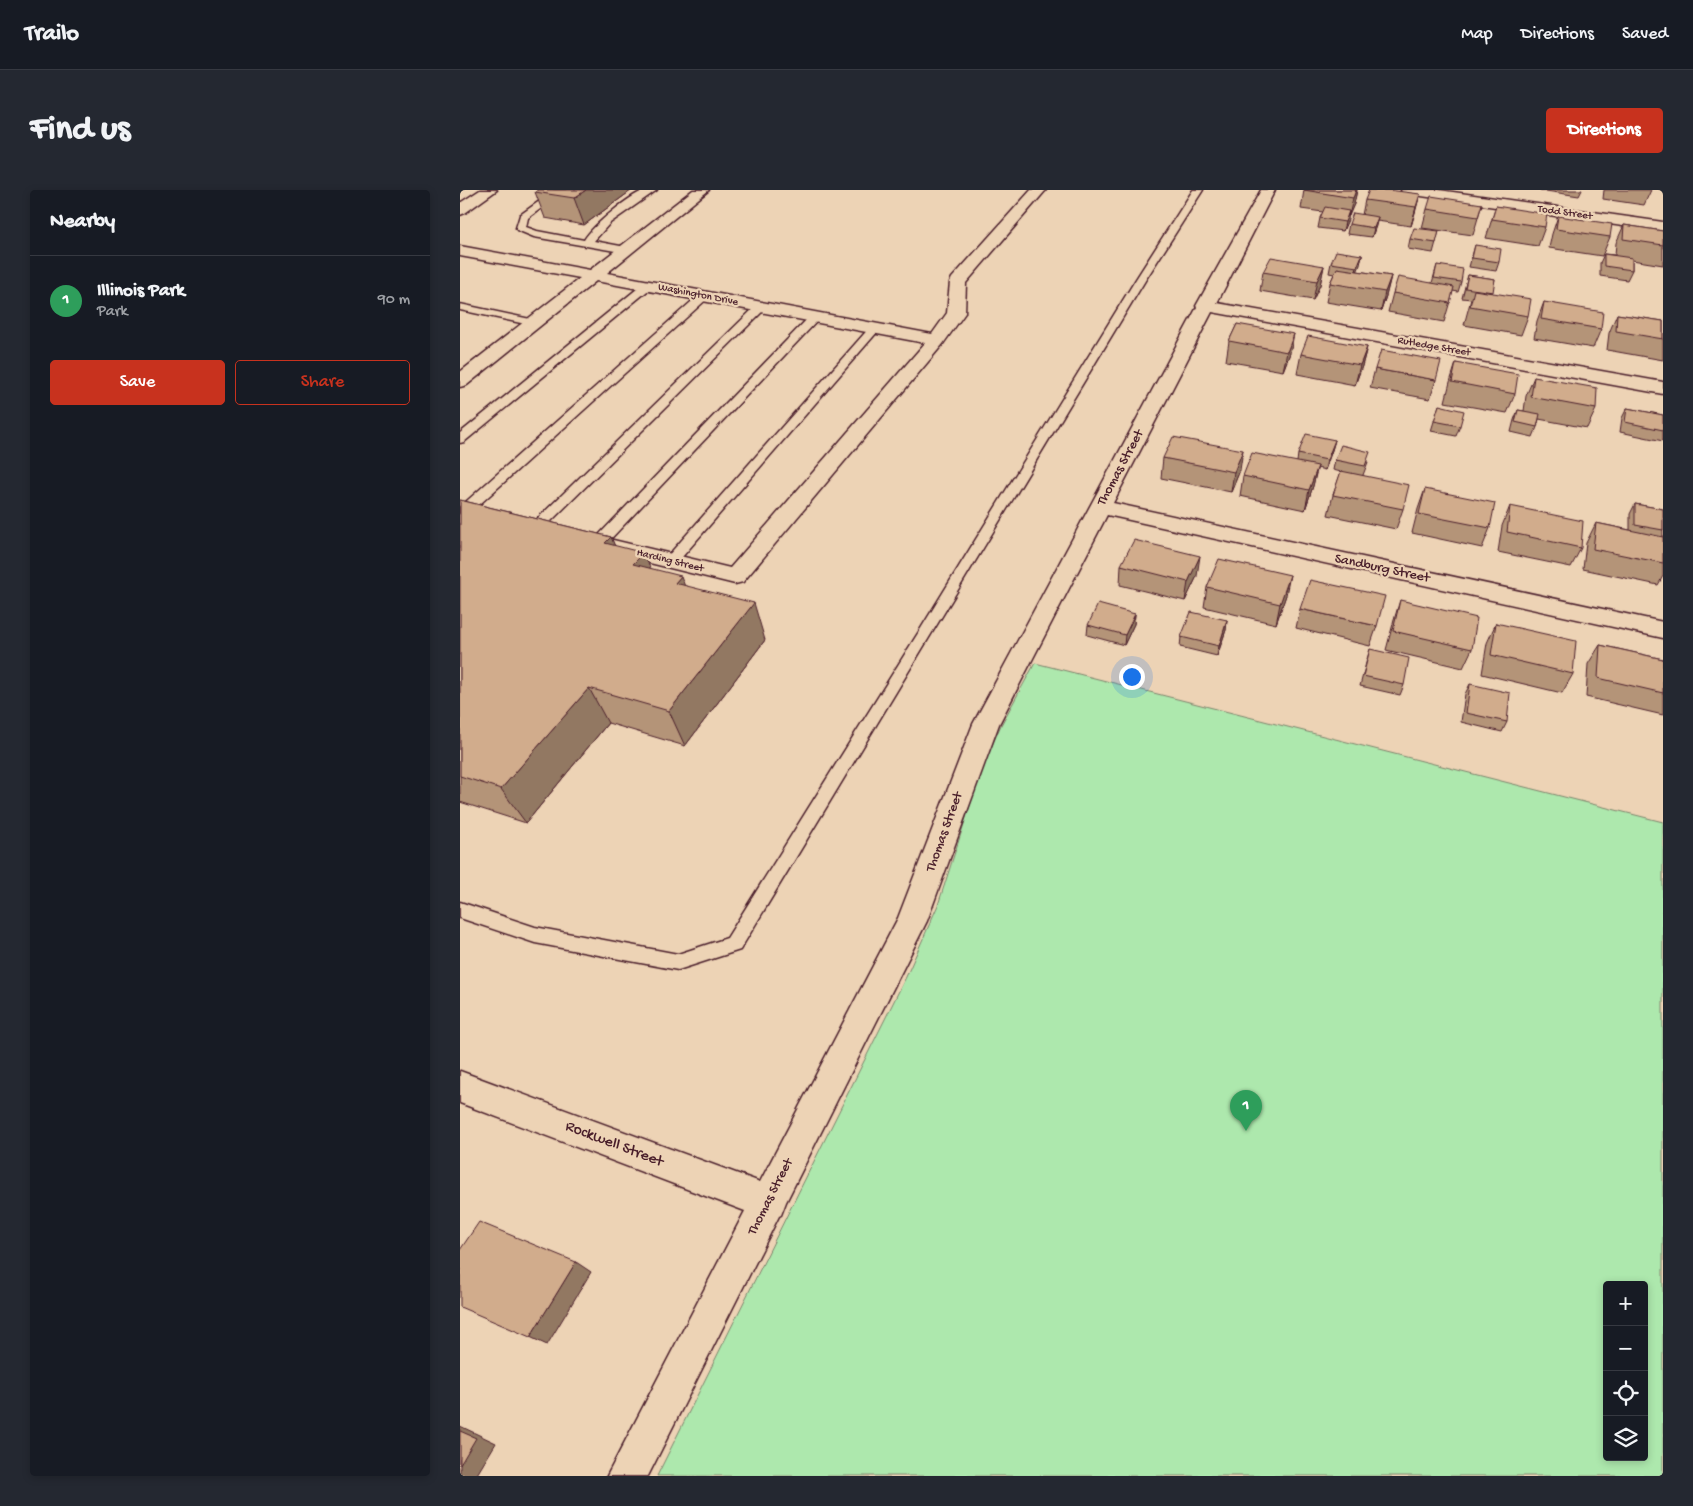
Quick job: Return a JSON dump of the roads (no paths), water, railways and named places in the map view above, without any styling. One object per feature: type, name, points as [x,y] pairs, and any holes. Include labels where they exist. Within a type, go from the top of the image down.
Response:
[{"type":"street","points":[[460,210],[490,190]]},
{"type":"street","points":[[460,381],[702,190]]},
{"type":"street","points":[[937,340],[956,313],[958,282],[1039,190]]},
{"type":"street","name":"Thomas Street","points":[[627,1476],[769,1203],[912,921],[986,724],[1205,306],[1268,190]]},
{"type":"street","name":"Todd Street","points":[[1408,190],[1663,227]]},
{"type":"street","name":"Washington Drive","points":[[460,251],[937,340]]},
{"type":"street","name":"Rutledge Street","points":[[1205,306],[1663,388]]},
{"type":"street","name":"Harding Street","points":[[528,526],[735,577],[937,340]]},
{"type":"street","name":"Sandburg Street","points":[[1101,507],[1663,630]]},
{"type":"street","points":[[462,510],[492,517]]},
{"type":"street","name":"Rockwell Street","points":[[460,1087],[769,1203]]},
{"type":"lane","points":[[561,190],[523,217],[521,228],[534,234],[627,250]]},
{"type":"lane","points":[[588,242],[589,237],[600,227],[652,190]]},
{"type":"lane","points":[[460,910],[535,935],[678,962],[733,944],[925,634],[1141,279],[1198,190]]},
{"type":"lane","points":[[460,439],[647,286]]},
{"type":"lane","points":[[462,510],[704,296]]},
{"type":"lane","points":[[460,307],[535,323]]},
{"type":"lane","points":[[528,526],[761,307]]},
{"type":"lane","points":[[581,539],[815,317]]},
{"type":"lane","points":[[671,562],[875,328]]},
{"type":"place","name":"Illinois Park","points":[[1246,1131]]}]
